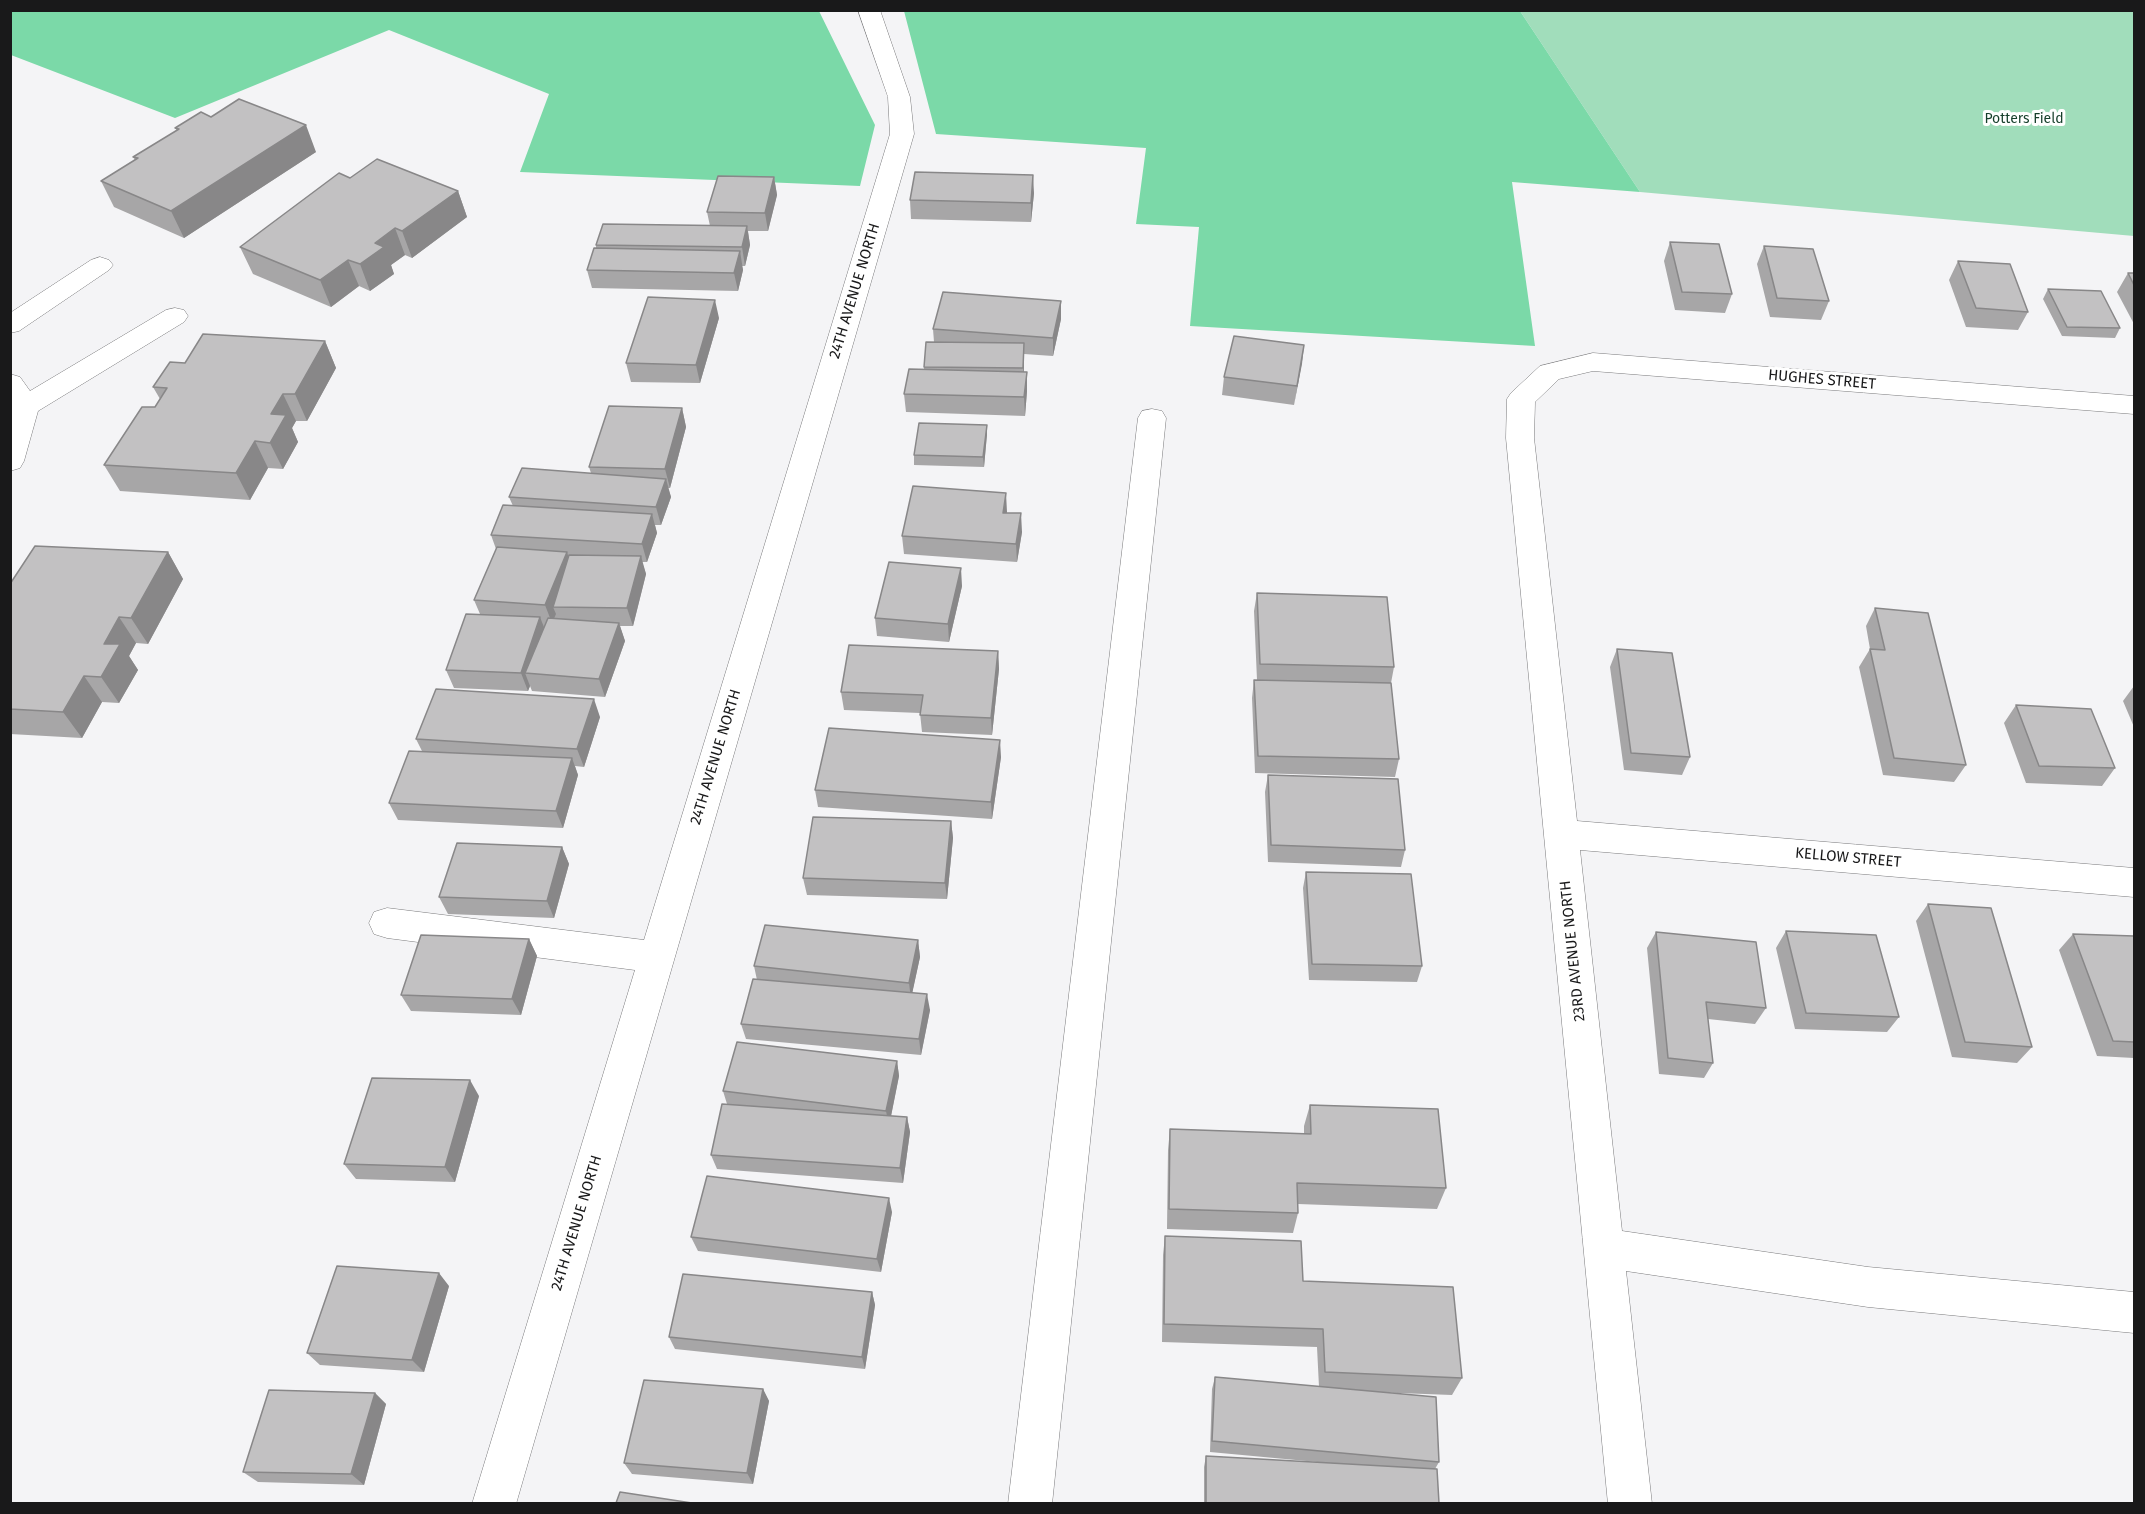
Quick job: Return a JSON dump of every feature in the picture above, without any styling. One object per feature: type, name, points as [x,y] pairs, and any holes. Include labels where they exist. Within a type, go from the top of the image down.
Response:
[{"type":"street","name":"24TH AVENUE NORTH","points":[[494,1503],[902,134],[899,97],[869,10]]},
{"type":"street","points":[[10,325],[100,265]]},
{"type":"street","points":[[10,461],[26,406],[175,316]]},
{"type":"street","name":"HUGHES STREET","points":[[1521,399],[1550,372],[1593,362],[2134,405]]},
{"type":"street","points":[[10,383],[26,406]]},
{"type":"street","name":"23RD AVENUE NORTH","points":[[1521,399],[1520,438],[1630,1503]]},
{"type":"street","points":[[1030,1503],[1152,418]]},
{"type":"street","name":"KELLOW STREET","points":[[1561,834],[2134,882]]},
{"type":"street","points":[[387,923],[657,957]]},
{"type":"street","points":[[1604,1248],[1868,1287],[2134,1312]]},
{"type":"green space","points":[[10,11],[819,11],[875,125],[860,186],[520,172],[549,94],[389,30],[175,118],[11,55]]},
{"type":"green space","points":[[904,11],[1520,11],[1640,192],[1512,182],[1535,346],[1190,326],[1199,227],[1136,224],[1146,148],[936,134]]},
{"type":"green space","name":"Potters Field","points":[[1520,11],[2134,11],[2134,236],[1640,192]]},
{"type":"building","points":[[239,99],[306,125],[171,211],[101,181],[138,158],[133,157],[179,129],[175,128],[201,112],[211,117]]},
{"type":"building","points":[[377,159],[458,191],[402,231],[395,228],[375,243],[384,247],[360,264],[348,260],[320,280],[240,247],[339,173],[350,178]]},
{"type":"building","points":[[915,172],[1033,175],[1031,203],[910,200]]},
{"type":"building","points":[[718,176],[774,177],[765,213],[707,212]]},
{"type":"building","points":[[603,224],[747,226],[742,247],[596,245]]},
{"type":"building","points":[[1670,242],[1719,244],[1732,294],[1682,292]]},
{"type":"building","points":[[1764,246],[1813,249],[1829,301],[1777,298]]},
{"type":"building","points":[[594,248],[740,251],[734,273],[587,270]]},
{"type":"building","points":[[1958,261],[2010,264],[2028,312],[1976,308]]},
{"type":"building","points":[[2128,273],[2134,273],[2134,285]]},
{"type":"building","points":[[2048,289],[2101,291],[2120,328],[2067,327]]},
{"type":"building","points":[[943,292],[1061,301],[1053,338],[933,329]]},
{"type":"building","points":[[648,297],[715,300],[696,365],[626,363]]},
{"type":"building","points":[[203,334],[325,341],[295,394],[283,394],[271,414],[286,415],[270,443],[255,441],[236,473],[104,465],[142,407],[155,407],[167,388],[153,387],[170,362],[185,363]]},
{"type":"building","points":[[1234,336],[1304,345],[1297,386],[1224,377]]},
{"type":"building","points":[[926,342],[1024,343],[1023,368],[924,367]]},
{"type":"building","points":[[909,369],[1027,372],[1024,397],[904,394]]},
{"type":"building","points":[[609,406],[682,408],[665,469],[589,467]]},
{"type":"building","points":[[919,423],[987,425],[983,457],[914,455]]},
{"type":"building","points":[[522,468],[666,479],[656,507],[509,497]]},
{"type":"building","points":[[913,486],[1006,493],[1003,513],[1021,513],[1016,544],[902,536]]},
{"type":"building","points":[[503,505],[652,514],[642,544],[491,535]]},
{"type":"building","points":[[35,546],[168,552],[131,618],[119,617],[104,644],[120,644],[101,677],[84,676],[63,712],[10,709],[10,584]]},
{"type":"building","points":[[497,547],[567,552],[545,605],[474,600]]},
{"type":"building","points":[[569,555],[641,556],[627,608],[553,607]]},
{"type":"building","points":[[889,562],[961,568],[948,624],[875,618]]},
{"type":"building","points":[[1257,593],[1387,597],[1394,667],[1260,664]]},
{"type":"building","points":[[1875,608],[1928,613],[1966,765],[1894,758],[1870,649],[1885,650]]},
{"type":"building","points":[[466,614],[540,617],[521,673],[446,670]]},
{"type":"building","points":[[548,618],[619,623],[599,679],[525,673]]},
{"type":"building","points":[[849,645],[998,651],[991,718],[920,715],[923,695],[841,692]]},
{"type":"building","points":[[1617,649],[1672,653],[1690,757],[1631,753]]},
{"type":"building","points":[[1254,680],[1391,683],[1399,759],[1258,756]]},
{"type":"building","points":[[436,689],[594,699],[577,749],[416,739]]},
{"type":"building","points":[[2016,705],[2091,709],[2115,768],[2039,766]]},
{"type":"building","points":[[829,728],[1000,740],[991,802],[815,790]]},
{"type":"building","points":[[409,751],[572,758],[556,811],[389,803]]},
{"type":"building","points":[[1268,775],[1398,779],[1405,850],[1271,845]]},
{"type":"building","points":[[813,817],[951,821],[945,883],[803,878]]},
{"type":"building","points":[[457,843],[562,847],[547,901],[439,897]]},
{"type":"building","points":[[1306,872],[1411,874],[1422,966],[1312,964]]},
{"type":"building","points":[[1928,904],[1991,908],[2032,1047],[1965,1042]]},
{"type":"building","points":[[765,925],[918,940],[909,983],[754,966]]},
{"type":"building","points":[[1786,931],[1876,935],[1899,1017],[1806,1013]]},
{"type":"building","points":[[1656,932],[1756,942],[1766,1008],[1706,1002],[1713,1063],[1668,1058]]},
{"type":"building","points":[[2073,934],[2134,936],[2134,1042],[2113,1041]]},
{"type":"building","points":[[421,935],[529,939],[512,999],[401,995]]},
{"type":"building","points":[[753,979],[927,994],[919,1039],[741,1024]]},
{"type":"building","points":[[737,1042],[897,1061],[886,1111],[723,1091]]},
{"type":"building","points":[[372,1078],[470,1080],[445,1167],[344,1164]]},
{"type":"building","points":[[722,1104],[907,1117],[900,1168],[711,1155]]},
{"type":"building","points":[[1310,1105],[1438,1109],[1446,1188],[1297,1183],[1298,1213],[1169,1209],[1170,1129],[1311,1134]]},
{"type":"building","points":[[707,1176],[889,1198],[877,1259],[691,1237]]},
{"type":"building","points":[[1165,1236],[1301,1241],[1303,1281],[1453,1287],[1462,1378],[1325,1372],[1323,1329],[1164,1324]]},
{"type":"building","points":[[337,1266],[439,1273],[412,1360],[307,1353]]},
{"type":"building","points":[[683,1274],[872,1292],[862,1357],[669,1337]]},
{"type":"building","points":[[1215,1377],[1436,1397],[1439,1462],[1212,1441]]},
{"type":"building","points":[[644,1380],[763,1389],[747,1473],[624,1463]]},
{"type":"building","points":[[269,1390],[375,1393],[351,1474],[243,1472]]},
{"type":"building","points":[[1206,1456],[1437,1469],[1439,1503],[1206,1503]]},
{"type":"building","points":[[620,1492],[692,1503],[616,1503]]}]
